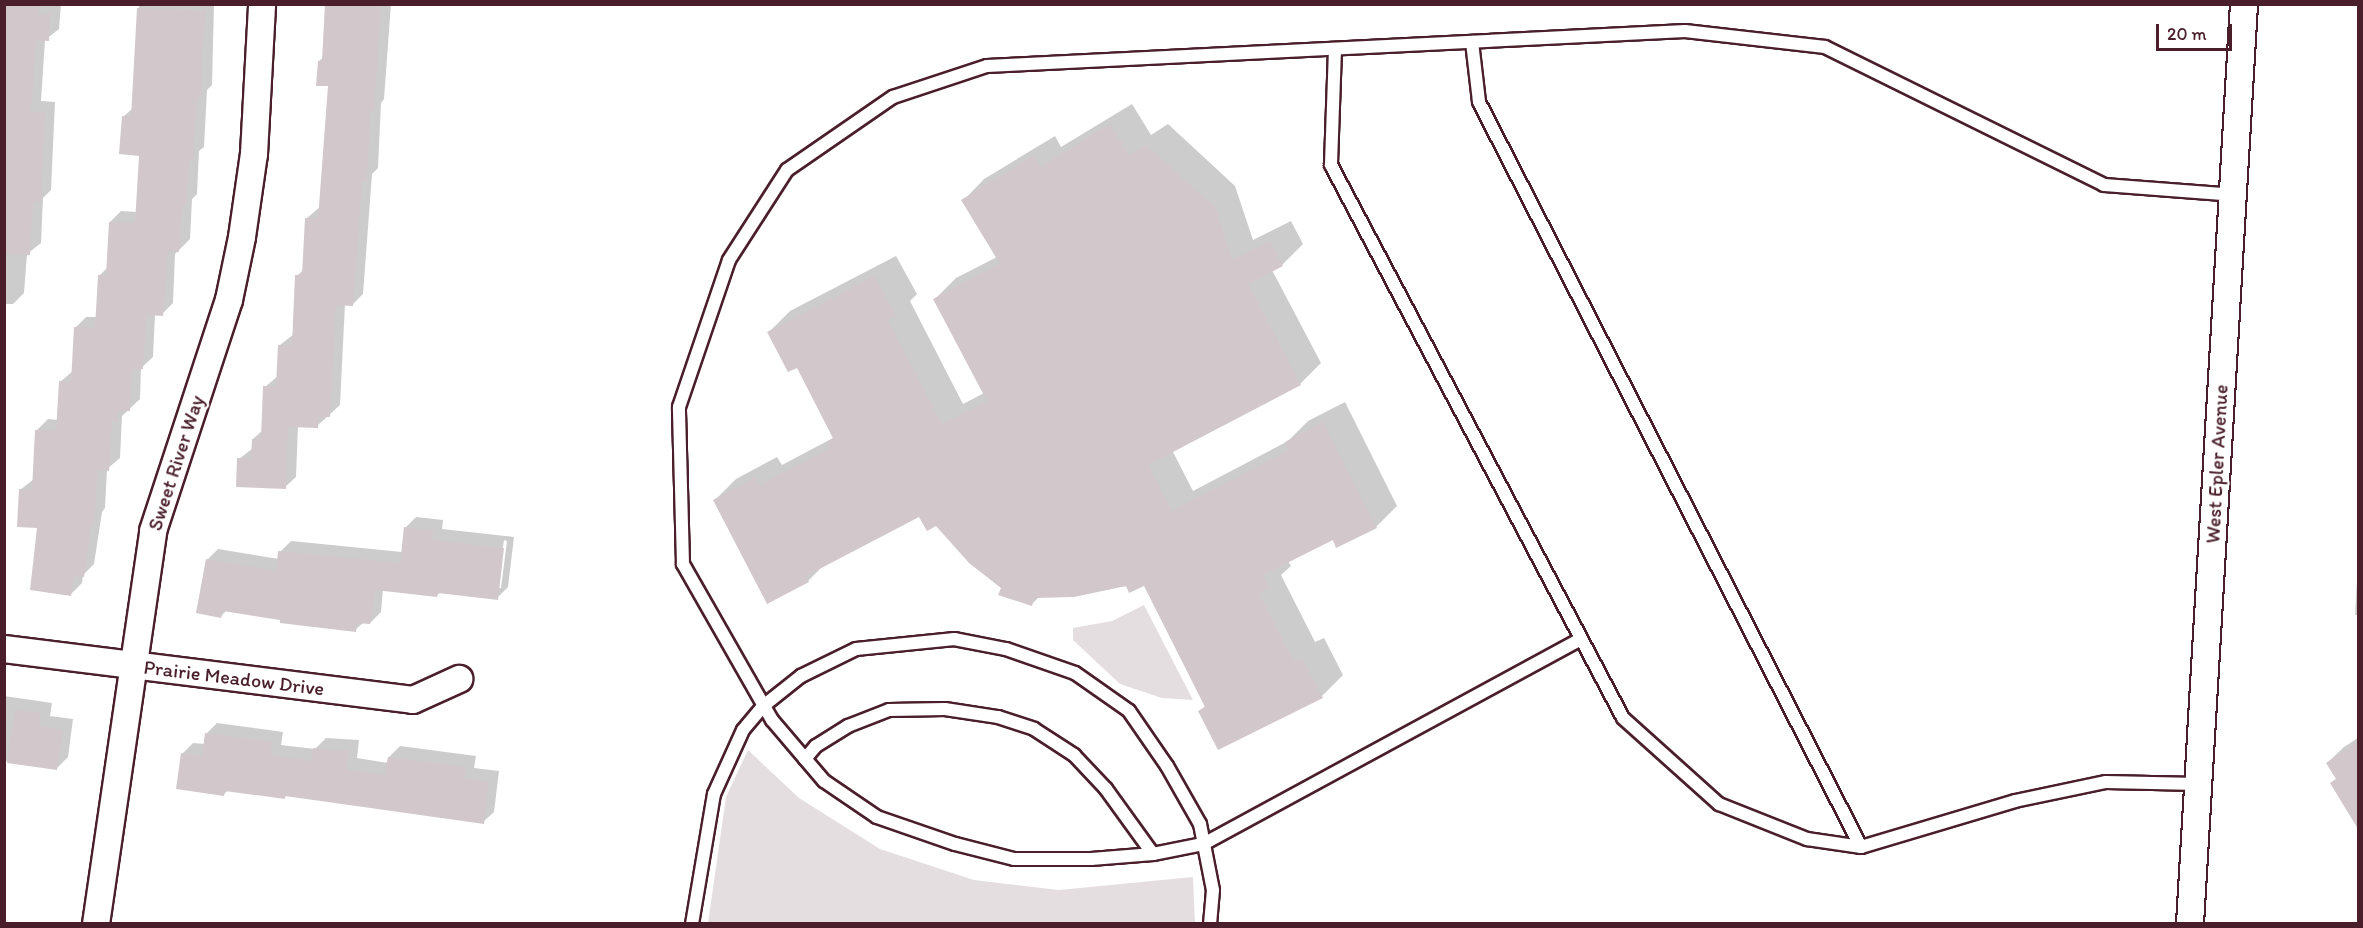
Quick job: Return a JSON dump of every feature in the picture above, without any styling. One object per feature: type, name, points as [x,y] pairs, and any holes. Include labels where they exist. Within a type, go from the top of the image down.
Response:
[{"type":"street","name":"Sweet River Way","points":[[96,924],[153,531],[229,300],[242,237],[254,154],[262,4]]},
{"type":"street","name":"West Epler Avenue","points":[[2190,924],[2244,4]]},
{"type":"street","name":"Prairie Meadow Drive","points":[[4,649],[413,700],[459,680]]},
{"type":"lane","points":[[1581,639],[1203,844],[1153,854],[1091,859],[1014,859],[955,844],[877,817],[824,781],[762,707],[683,564],[679,407],[729,260],[787,170],[893,97],[987,66],[1685,31],[1825,47],[2104,185],[2233,195]]},
{"type":"lane","points":[[1472,42],[1479,102],[1861,847]]},
{"type":"lane","points":[[1335,48],[1331,165],[1623,718],[1719,804],[1807,839],[1861,847],[2015,801],[2106,782],[2198,784]]},
{"type":"lane","points":[[692,924],[714,794],[743,730],[762,707],[801,676],[856,649],[954,639],[1006,649],[1075,673],[1129,711],[1167,766],[1200,824],[1213,890],[1210,924]]},
{"type":"lane","points":[[805,759],[816,746],[848,726],[889,710],[945,708],[998,717],[1034,729],[1074,755],[1106,789],[1153,854]]},
{"type":"shaded area","points":[[1144,605],[1193,700],[1162,698],[1120,684],[1073,640],[1073,628],[1112,621]]},
{"type":"shaded area","points":[[748,750],[799,798],[880,849],[974,880],[1059,890],[1193,877],[1195,923],[708,923],[726,797]]},
{"type":"building","points":[[4,4],[39,4],[39,14],[50,14],[49,41],[36,40],[31,112],[45,112],[41,203],[33,202],[30,255],[4,254]]},
{"type":"building","points":[[325,4],[381,4],[374,111],[370,111],[367,181],[362,181],[353,306],[336,305],[330,417],[318,417],[318,428],[288,427],[286,489],[236,487],[237,458],[251,459],[252,439],[261,439],[263,386],[276,386],[278,345],[292,345],[295,275],[302,275],[305,218],[318,219],[328,86],[316,86],[318,61],[322,61]]},
{"type":"building","points":[[137,8],[206,11],[202,50],[202,97],[197,97],[193,159],[189,159],[186,207],[182,206],[179,252],[168,251],[163,316],[146,315],[143,369],[132,369],[130,411],[118,411],[118,422],[112,421],[109,471],[97,470],[95,521],[92,520],[84,577],[74,576],[71,596],[30,590],[37,528],[17,527],[19,489],[32,490],[35,430],[56,431],[59,381],[71,382],[74,327],[95,328],[98,275],[106,275],[109,222],[135,223],[139,156],[119,154],[122,116],[131,117]]},
{"type":"building","points":[[1110,124],[1129,155],[1146,145],[1215,207],[1232,260],[1270,241],[1283,266],[1248,284],[1301,385],[1148,465],[1172,511],[1289,450],[1285,442],[1323,422],[1377,528],[1336,548],[1333,540],[1263,575],[1270,588],[1259,594],[1294,662],[1302,658],[1323,698],[1218,750],[1198,711],[1205,707],[1144,586],[1129,593],[1126,586],[1074,597],[1034,598],[1032,606],[998,595],[1001,588],[969,563],[936,526],[927,531],[919,517],[806,576],[809,582],[767,604],[713,500],[756,477],[760,485],[830,448],[827,442],[833,438],[797,368],[788,372],[767,332],[875,276],[896,316],[888,320],[942,424],[987,401],[933,299],[1000,264],[961,200],[1033,156],[1040,167]]},
{"type":"building","points":[[404,527],[433,530],[432,540],[504,548],[498,600],[438,593],[437,597],[375,590],[370,624],[357,623],[356,632],[280,623],[280,620],[223,611],[221,618],[196,613],[206,559],[276,571],[278,551],[400,563]]},
{"type":"building","points":[[15,710],[41,713],[39,726],[63,730],[57,770],[7,763]]},
{"type":"building","points":[[205,733],[272,742],[271,755],[312,761],[313,748],[349,751],[346,769],[384,775],[388,757],[466,767],[464,778],[489,782],[484,824],[285,796],[285,799],[225,791],[224,796],[176,789],[181,753],[202,756]]},
{"type":"building","points":[[2358,742],[2358,829],[2330,783],[2336,779],[2326,763]]}]
